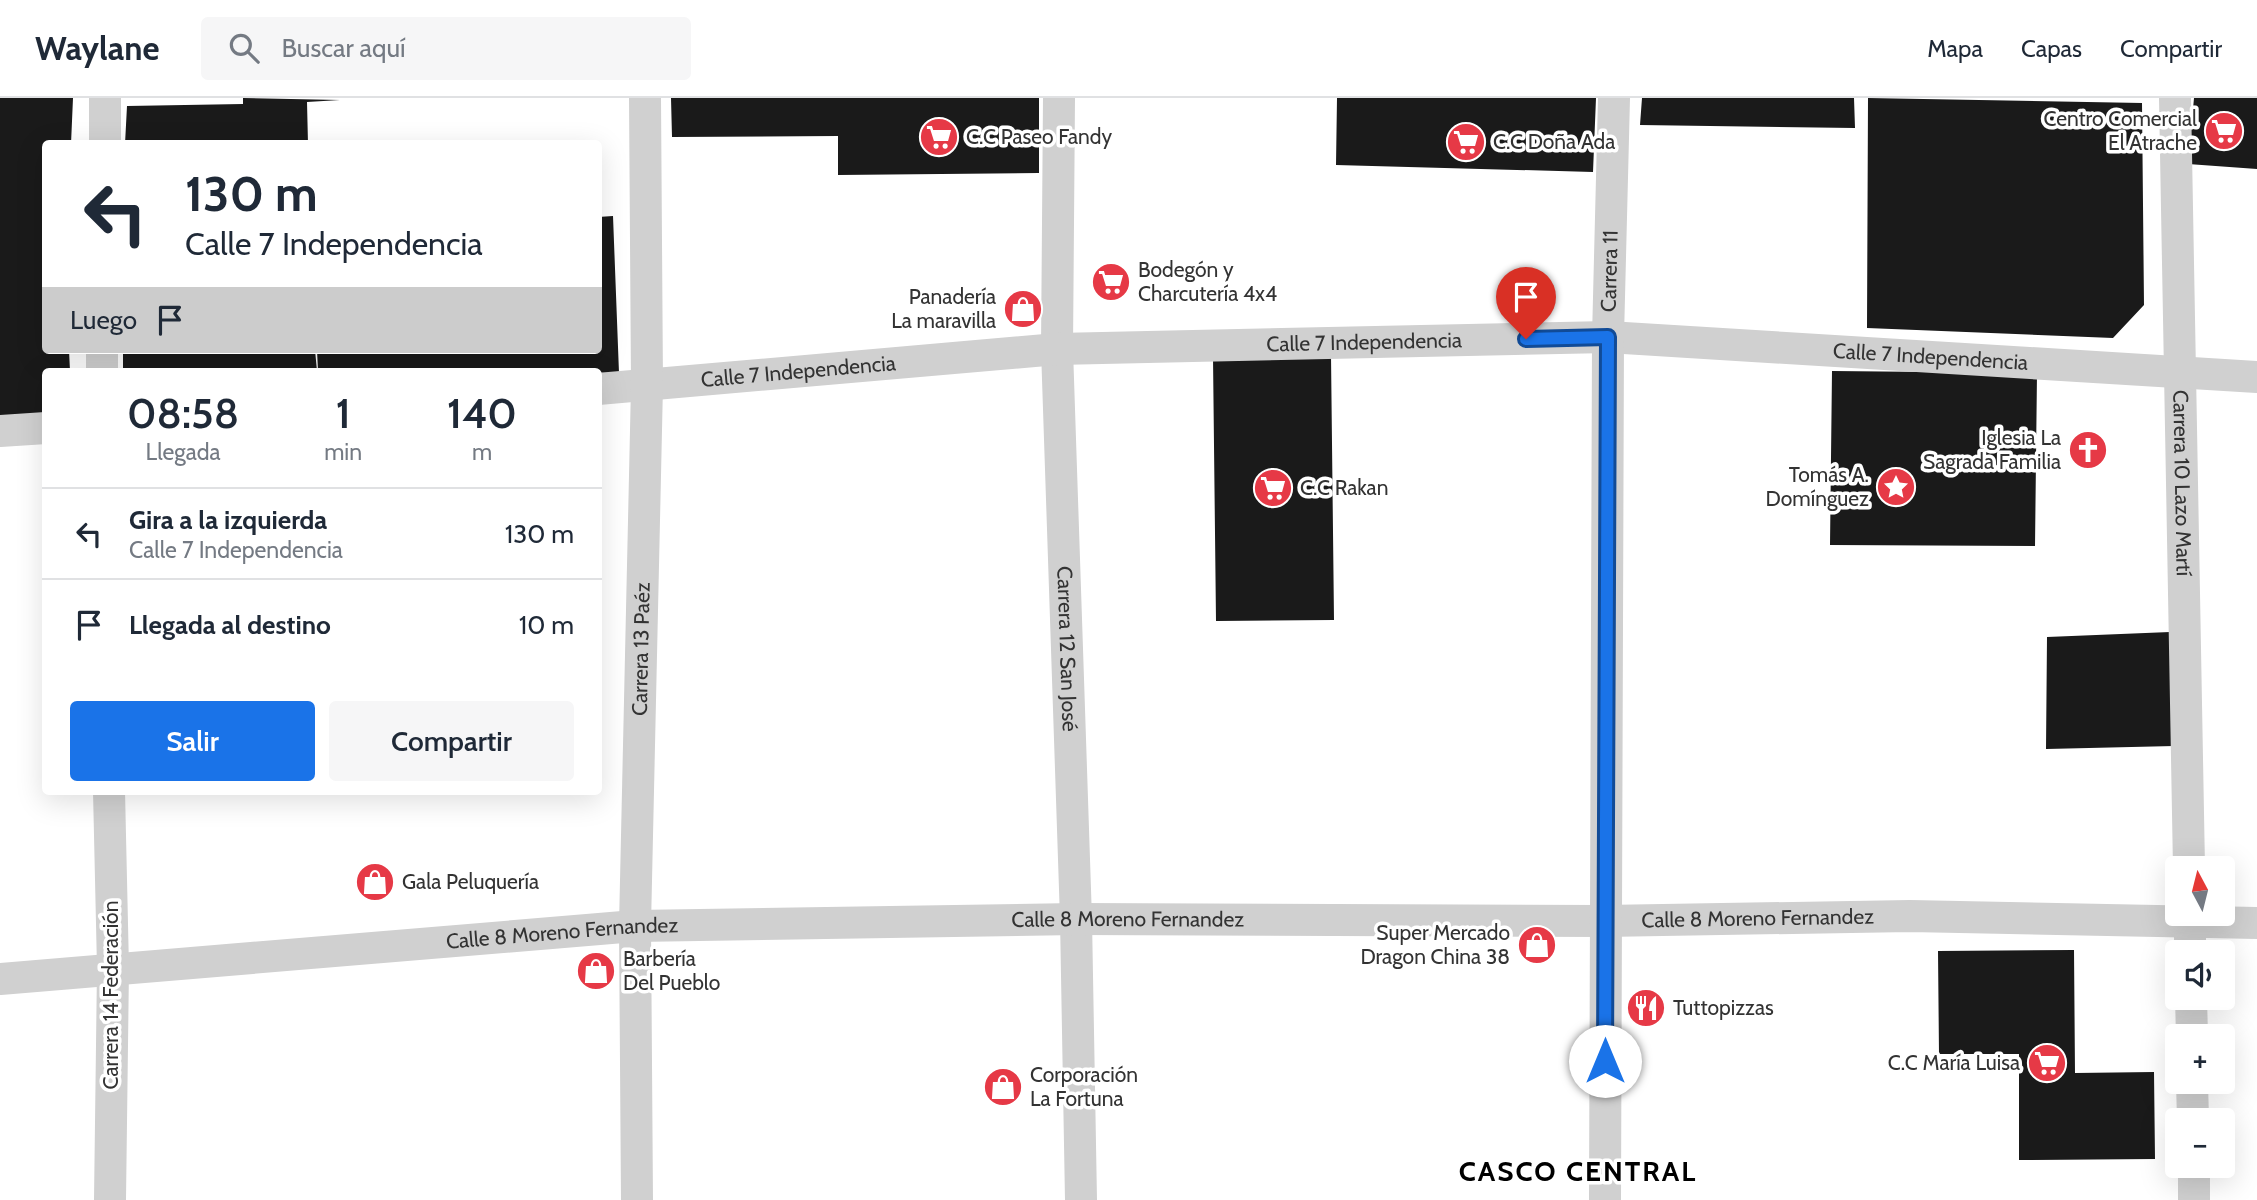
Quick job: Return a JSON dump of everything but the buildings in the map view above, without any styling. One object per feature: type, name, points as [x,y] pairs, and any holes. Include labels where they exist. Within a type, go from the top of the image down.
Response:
[{"type":"street","points":[[104,140],[105,98]]},
{"type":"street","name":"Carrera 13 Paéz","points":[[637,1200],[635,926],[647,385],[645,98]]},
{"type":"street","name":"Carrera 12 San José","points":[[1059,98],[1057,349],[1076,919],[1081,1200]]},
{"type":"street","name":"Carrera 11","points":[[1605,1200],[1608,337],[1614,98]]},
{"type":"street","name":"Carrera 10 Lazo Martí","points":[[2175,98],[2189,856]]},
{"type":"street","name":"Calle 7 Independencia","points":[[602,389],[1057,349],[1608,337],[2257,377]]},
{"type":"street","points":[[0,431],[42,428]]},
{"type":"street","name":"Carrera 14 Federación","points":[[109,795],[113,968],[110,1200]]},
{"type":"street","name":"Calle 8 Moreno Fernandez","points":[[0,979],[635,926],[1076,919],[1604,922],[1910,916],[2190,929],[2257,923]]},
{"type":"street","points":[[2194,1178],[2194,1200]]},
{"type":"place","name":"Centro Comercial El Atrache","points":[[2224,131]]},
{"type":"place","name":"C.C Paseo Fandy","points":[[939,137]]},
{"type":"place","name":"C.C Doña Ada","points":[[1466,142]]},
{"type":"place","name":"Bodegón y Charcutería 4x4","points":[[1111,282]]},
{"type":"place","name":"Panadería La maravilla","points":[[1023,309]]},
{"type":"place","name":"Iglesia La Sagrada Familia","points":[[2088,450]]},
{"type":"place","name":"Tomás A. Domínguez","points":[[1896,487]]},
{"type":"place","name":"C.C Rakan","points":[[1273,488]]},
{"type":"place","name":"Gala Peluquería","points":[[375,882]]},
{"type":"place","name":"Super Mercado Dragon China 38","points":[[1537,945]]},
{"type":"place","name":"Barbería Del Pueblo","points":[[596,971]]},
{"type":"place","name":"Tuttopizzas","points":[[1646,1008]]},
{"type":"place","name":"C.C María Luisa","points":[[2047,1063]]},
{"type":"place","name":"Corporación La Fortuna","points":[[1003,1087]]},
{"type":"district","name":"CASCO CENTRAL","points":[[1578,1171]]},
{"type":"route","points":[[1526,339],[1608,337],[1605,1061]]}]
